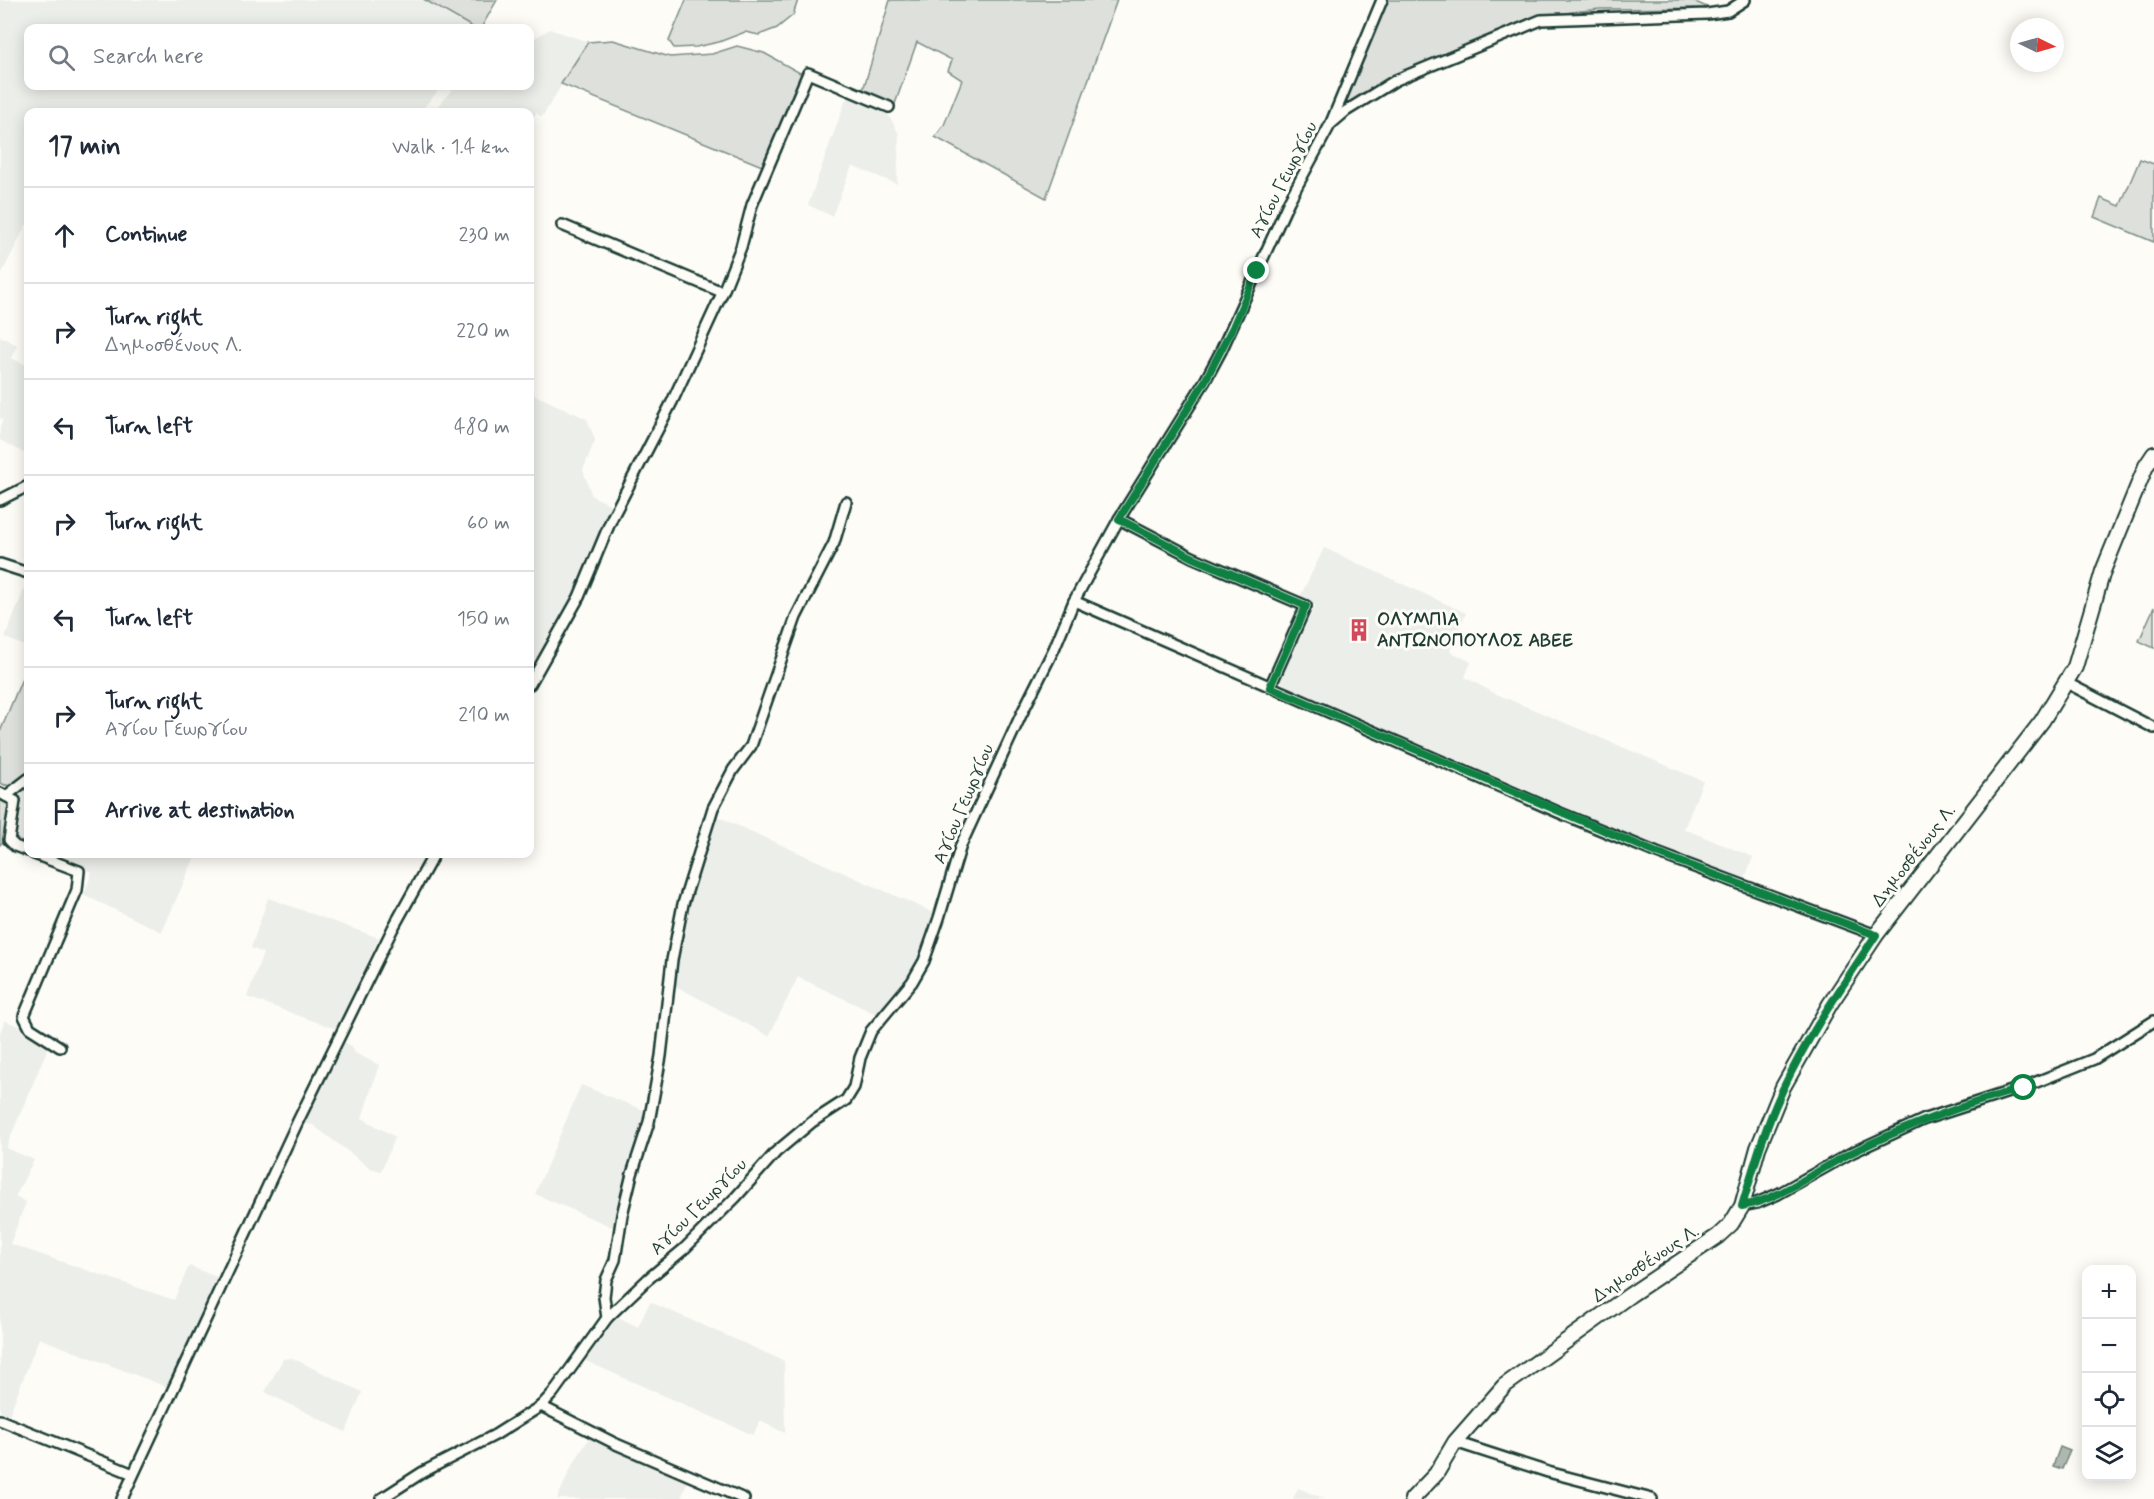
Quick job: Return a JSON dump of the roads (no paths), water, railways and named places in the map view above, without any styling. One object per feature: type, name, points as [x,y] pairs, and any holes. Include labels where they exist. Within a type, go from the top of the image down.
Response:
[{"type":"street","name":"Αγίου Γεωργίου","points":[[381,1499],[423,1472],[495,1434],[541,1406],[553,1393],[607,1318],[648,1279],[684,1250],[776,1152],[812,1122],[846,1100],[854,1087],[860,1058],[871,1031],[912,982],[924,962],[960,845],[1054,649],[1074,601],[1119,519],[1205,381],[1233,327],[1289,201],[1330,125],[1382,0]]},
{"type":"street","points":[[1330,125],[1346,111],[1396,80],[1541,20],[1707,14],[1728,11],[1745,0]]},
{"type":"street","points":[[534,677],[579,597],[612,518],[672,402],[722,292],[741,247],[752,205],[807,73],[888,107]]},
{"type":"street","points":[[562,225],[722,292]]},
{"type":"street","name":"Δημοσθένους Λ.","points":[[1412,1499],[1436,1474],[1455,1443],[1504,1386],[1630,1295],[1718,1236],[1731,1224],[1742,1206],[1758,1148],[1783,1088],[1830,1004],[1876,935],[2042,721],[2075,667],[2103,571],[2146,466],[2154,454]]},
{"type":"street","points":[[0,500],[24,488]]},
{"type":"street","points":[[607,1318],[604,1297],[606,1280],[615,1260],[622,1215],[632,1174],[649,1122],[661,1056],[672,960],[683,904],[713,808],[733,770],[751,746],[796,617],[834,543],[846,502]]},
{"type":"street","points":[[1119,519],[1192,557],[1306,606],[1270,687]]},
{"type":"street","points":[[0,564],[24,572]]},
{"type":"street","points":[[1074,601],[1657,853],[1876,935]]},
{"type":"street","points":[[2065,682],[2154,728]]},
{"type":"street","points":[[24,781],[3,794],[15,801],[9,840],[15,846],[24,849]]},
{"type":"street","points":[[44,858],[79,872],[77,890],[24,1016],[30,1028],[60,1047]]},
{"type":"street","points":[[122,1499],[298,1121],[393,928],[432,858]]},
{"type":"street","points":[[1742,1206],[1757,1203],[1778,1194],[1851,1153],[1925,1119],[2024,1088],[2094,1059],[2154,1021]]},
{"type":"street","points":[[541,1406],[616,1444],[744,1499]]},
{"type":"street","points":[[0,1420],[132,1474]]},
{"type":"street","points":[[1455,1443],[1548,1472],[1652,1499]]},
{"type":"place","name":"ΟΛΥΜΠΙΑ ΑΝΤΩΝΟΠΟΥΛΟΣ ΑΒΕΕ","points":[[1359,630]]}]
